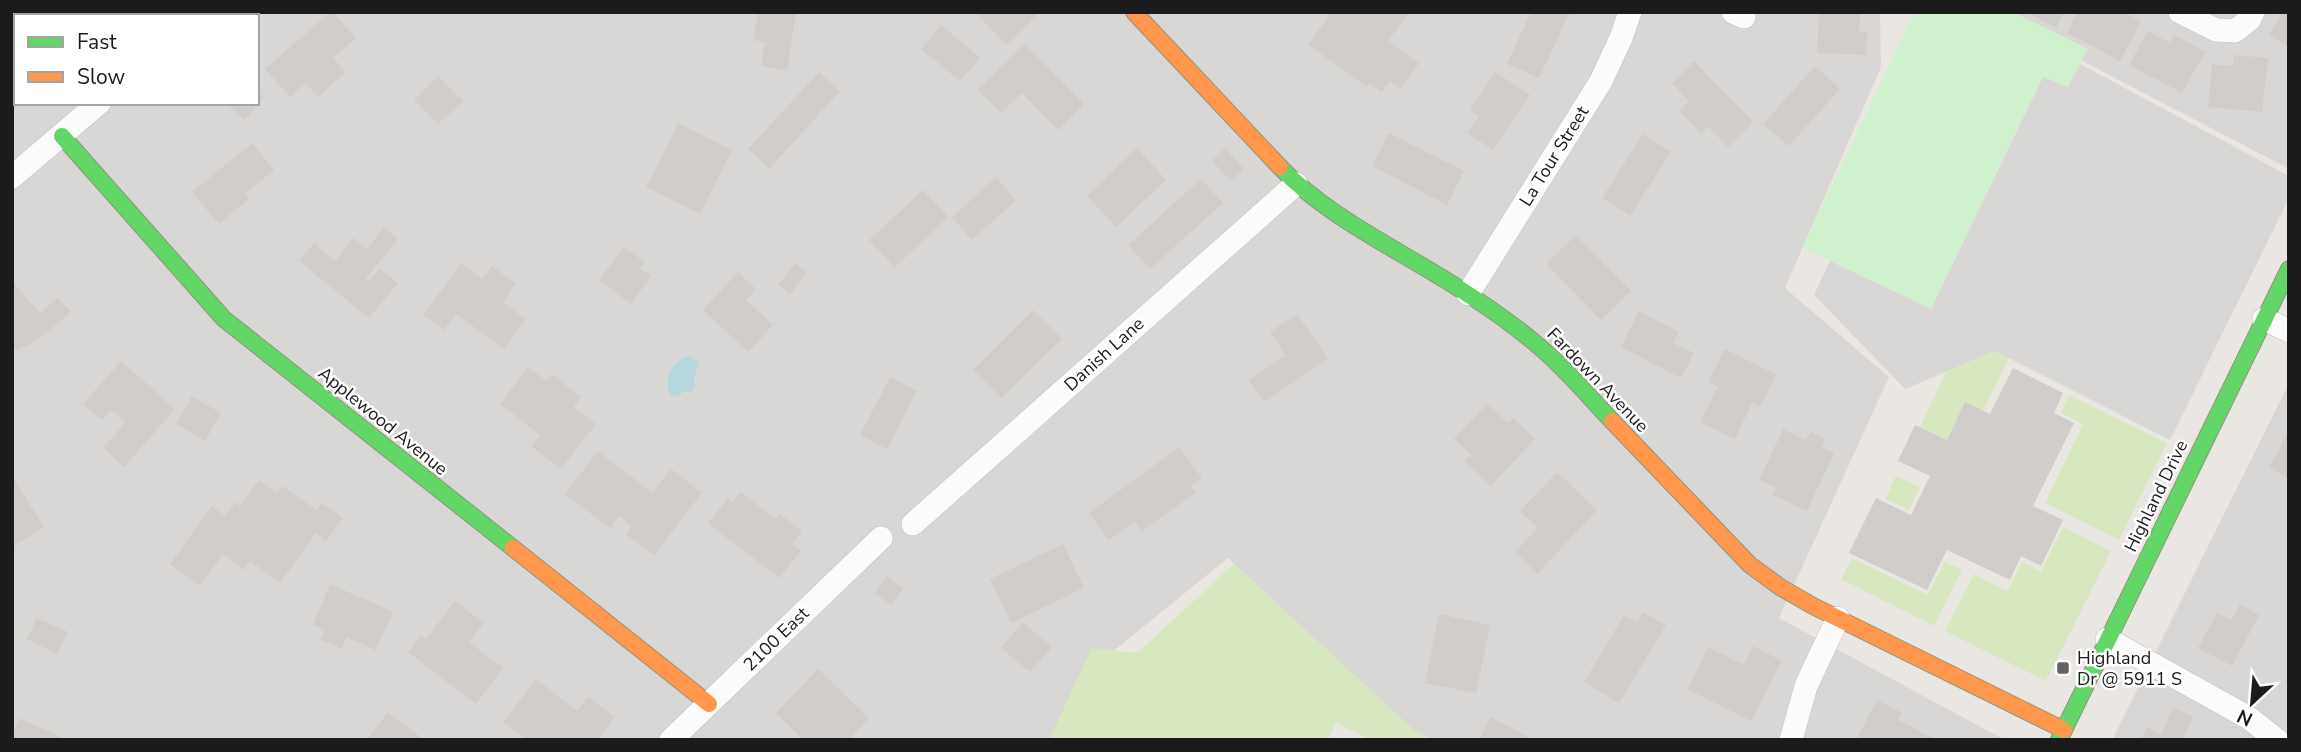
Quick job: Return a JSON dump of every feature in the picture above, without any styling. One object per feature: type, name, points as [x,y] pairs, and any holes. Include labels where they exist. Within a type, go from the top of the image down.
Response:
[{"type":"street","name":"Fardown Avenue","points":[[1134,12],[1296,184],[1322,204],[1513,325],[1544,350],[1750,565],[1779,587],[2061,735]]},
{"type":"street","name":"La Tour Street","points":[[1468,295],[1601,81],[1630,12]]},
{"type":"street","points":[[2180,12],[2216,30],[2235,31],[2249,20],[2253,12]]},
{"type":"street","points":[[12,177],[97,105]]},
{"type":"street","name":"Applewood Avenue","points":[[62,136],[224,319],[709,705]]},
{"type":"street","name":"Danish Lane","points":[[913,524],[1296,184]]},
{"type":"street","name":"Highland Drive","points":[[2061,735],[2289,269]]},
{"type":"street","points":[[2264,319],[2289,331]]},
{"type":"street","name":"2100 East","points":[[671,740],[881,538]]},
{"type":"street","points":[[1790,740],[1806,686],[1838,618]]},
{"type":"street","points":[[2107,639],[2249,718],[2277,740]]},
{"type":"shaded area","points":[[12,12],[1880,12],[1881,67],[1785,288],[1889,377],[1779,618],[2005,740],[1428,740],[1413,731],[1228,558],[1090,670],[1058,740],[12,740]]},
{"type":"shaded area","points":[[1989,12],[2289,12],[2289,169]]},
{"type":"shaded area","points":[[2080,64],[2289,176],[2289,198],[2170,440],[1995,351],[1905,389],[1814,295],[1830,261],[1931,309],[2043,77],[2068,87]]},
{"type":"shaded area","points":[[2289,383],[2289,740],[2112,740]]},
{"type":"green space","points":[[1915,12],[2013,12],[2088,49],[2068,87],[2043,77],[1931,309],[1802,248]]},
{"type":"green space","points":[[1995,351],[2009,358],[1983,411],[1965,402],[1947,440],[1920,427],[1946,372]]},
{"type":"green space","points":[[2069,395],[2167,443],[2119,540],[2045,503],[2083,424],[2061,413]]},
{"type":"green space","points":[[1896,476],[1920,487],[1909,510],[1885,499]]},
{"type":"green space","points":[[2063,527],[2111,551],[2046,681],[1945,631],[1974,574],[2007,591],[2022,562],[2041,571]]},
{"type":"green space","points":[[1852,558],[1928,595],[1945,562],[1962,570],[1934,626],[1841,579]]},
{"type":"green space","points":[[1234,564],[1414,730],[1434,740],[1372,740],[1336,723],[1328,740],[1049,740],[1092,648],[1137,653]]},
{"type":"water","points":[[691,356],[698,362],[694,377],[695,387],[691,392],[672,396],[668,391],[668,379],[672,368],[680,360]]},
{"type":"building","points":[[46,12],[104,14],[44,14]]},
{"type":"building","points":[[330,12],[356,38],[333,58],[346,72],[318,97],[305,83],[290,97],[265,69]]},
{"type":"building","points":[[758,12],[796,12],[787,71],[761,66],[765,42],[753,40]]},
{"type":"building","points":[[975,12],[1040,12],[1006,45]]},
{"type":"building","points":[[1331,12],[1409,12],[1388,41],[1419,63],[1401,89],[1390,81],[1382,92],[1369,83],[1367,87],[1308,45]]},
{"type":"building","points":[[1531,12],[1570,12],[1539,78],[1507,64]]},
{"type":"building","points":[[1819,12],[1860,12],[1859,31],[1867,32],[1866,55],[1817,53]]},
{"type":"building","points":[[2027,12],[2064,12],[2056,28]]},
{"type":"building","points":[[2077,12],[2123,12],[2141,21],[2120,61],[2067,33]]},
{"type":"building","points":[[2282,12],[2289,12],[2289,46],[2269,36]]},
{"type":"building","points":[[941,25],[980,58],[960,81],[921,49]]},
{"type":"building","points":[[2148,31],[2170,43],[2174,35],[2205,52],[2182,93],[2129,65]]},
{"type":"building","points":[[14,36],[14,66],[12,64]]},
{"type":"building","points":[[1025,44],[1084,104],[1058,130],[1022,93],[1001,113],[978,90]]},
{"type":"building","points":[[2234,55],[2268,58],[2262,112],[2208,107],[2212,64],[2233,66]]},
{"type":"building","points":[[1694,61],[1753,122],[1728,147],[1708,126],[1701,133],[1679,111],[1689,101],[1672,83]]},
{"type":"building","points":[[1815,66],[1840,89],[1789,146],[1763,124]]},
{"type":"building","points":[[819,72],[840,91],[769,169],[748,149]]},
{"type":"building","points":[[1495,72],[1530,95],[1493,150],[1467,133],[1479,116],[1470,110]]},
{"type":"building","points":[[12,76],[14,98],[12,100]]},
{"type":"building","points":[[438,76],[463,101],[438,124],[414,100]]},
{"type":"building","points":[[227,105],[257,105],[245,120]]},
{"type":"building","points":[[678,123],[732,150],[700,214],[646,187]]},
{"type":"building","points":[[1389,133],[1464,171],[1447,205],[1372,166]]},
{"type":"building","points":[[1643,134],[1671,152],[1630,216],[1602,198]]},
{"type":"building","points":[[252,143],[274,170],[245,194],[249,199],[219,224],[192,192]]},
{"type":"building","points":[[1137,148],[1166,180],[1116,227],[1087,196]]},
{"type":"building","points":[[1225,148],[1244,169],[1231,181],[1212,161]]},
{"type":"building","points":[[996,177],[1016,200],[972,240],[952,217]]},
{"type":"building","points":[[1201,179],[1223,203],[1150,269],[1128,245]]},
{"type":"building","points":[[923,190],[948,217],[895,267],[869,240]]},
{"type":"building","points":[[384,227],[398,239],[366,278],[369,281],[380,269],[398,283],[369,318],[299,261],[314,243],[335,261],[353,238],[367,249]]},
{"type":"building","points":[[1576,235],[1631,291],[1601,320],[1546,264]]},
{"type":"building","points":[[624,247],[645,262],[640,268],[651,276],[631,304],[599,280]]},
{"type":"building","points":[[461,263],[482,279],[492,266],[516,283],[503,302],[526,319],[504,349],[456,314],[444,330],[423,315]]},
{"type":"building","points":[[796,263],[807,272],[790,294],[778,285]]},
{"type":"building","points":[[738,272],[756,289],[746,300],[773,325],[748,352],[703,310]]},
{"type":"building","points":[[12,281],[40,313],[57,298],[71,312],[39,339],[18,350],[12,349]]},
{"type":"building","points":[[1033,310],[1062,339],[1001,398],[973,370]]},
{"type":"building","points":[[1639,311],[1679,332],[1673,343],[1694,353],[1681,378],[1621,347]]},
{"type":"building","points":[[1297,314],[1328,358],[1264,402],[1249,380],[1286,355],[1270,332]]},
{"type":"building","points":[[1725,349],[1776,374],[1760,407],[1752,403],[1735,439],[1700,422],[1718,387],[1708,382]]},
{"type":"building","points":[[121,361],[175,409],[124,467],[103,448],[126,422],[111,410],[102,420],[83,404]]},
{"type":"building","points":[[528,367],[546,381],[552,374],[581,397],[574,407],[596,424],[561,469],[531,446],[540,435],[500,404]]},
{"type":"building","points":[[2013,368],[2063,393],[2054,413],[2074,423],[2033,506],[2063,520],[2041,566],[2021,556],[2010,580],[1947,550],[1927,590],[1849,553],[1876,498],[1911,515],[1930,476],[1898,461],[1915,425],[1947,440],[1965,402],[1990,414]]},
{"type":"building","points":[[890,377],[917,391],[887,449],[860,435]]},
{"type":"building","points":[[192,396],[221,413],[205,441],[176,424]]},
{"type":"building","points":[[1487,404],[1508,423],[1513,418],[1535,439],[1491,486],[1465,461],[1471,455],[1454,439]]},
{"type":"building","points":[[1783,429],[1806,440],[1811,432],[1826,439],[1822,447],[1834,453],[1807,511],[1773,495],[1776,488],[1759,480]]},
{"type":"building","points":[[2289,430],[2289,478],[2269,468]]},
{"type":"building","points":[[1179,447],[1202,478],[1191,486],[1196,492],[1142,531],[1134,522],[1109,540],[1089,513]]},
{"type":"building","points":[[598,451],[652,493],[671,469],[702,493],[654,555],[626,534],[632,526],[619,516],[610,528],[565,494]]},
{"type":"building","points":[[1557,472],[1597,510],[1537,574],[1515,552],[1538,528],[1520,511]]},
{"type":"building","points":[[12,476],[44,527],[12,547]]},
{"type":"building","points":[[259,480],[277,493],[282,486],[316,510],[322,503],[343,518],[326,541],[316,533],[280,583],[250,561],[244,570],[223,554],[200,586],[170,564],[212,506],[225,516],[235,502],[240,506]]},
{"type":"building","points":[[741,492],[776,519],[780,514],[802,531],[792,544],[801,551],[779,578],[708,523],[728,498],[733,502]]},
{"type":"building","points":[[1063,544],[1084,588],[1011,623],[990,579]]},
{"type":"building","points":[[887,576],[903,589],[891,605],[874,593]]},
{"type":"building","points":[[330,584],[393,612],[376,650],[346,637],[342,649],[320,639],[324,630],[313,625]]},
{"type":"building","points":[[455,601],[484,623],[469,642],[503,668],[476,704],[408,652],[421,635],[426,639]]},
{"type":"building","points":[[2240,604],[2259,615],[2232,666],[2198,648],[2217,613],[2231,620]]},
{"type":"building","points":[[1643,612],[1666,625],[1619,703],[1584,682],[1624,615],[1637,623]]},
{"type":"building","points":[[1439,614],[1490,625],[1476,693],[1425,683]]},
{"type":"building","points":[[37,618],[68,632],[57,654],[27,639]]},
{"type":"building","points":[[1023,622],[1052,647],[1030,672],[1001,648]]},
{"type":"building","points":[[1753,646],[1782,661],[1751,721],[1687,689],[1708,647],[1744,665]]},
{"type":"building","points":[[818,669],[869,718],[848,740],[803,740],[776,713]]},
{"type":"building","points":[[536,679],[577,711],[588,697],[615,717],[598,740],[526,740],[503,722]]},
{"type":"building","points":[[1877,700],[1901,712],[1898,720],[1937,740],[1856,740]]},
{"type":"building","points":[[2173,708],[2193,717],[2183,740],[2141,740],[2147,727],[2161,734]]},
{"type":"building","points":[[388,712],[424,740],[367,740]]},
{"type":"building","points":[[1491,717],[1528,737],[1526,740],[1479,740]]},
{"type":"building","points":[[20,718],[67,740],[12,740]]},
{"type":"traffic: fast","points":[[62,136],[224,319],[513,548]]},
{"type":"traffic: fast","points":[[1280,167],[1322,204],[1488,307],[1515,327],[1560,366],[1612,421]]},
{"type":"traffic: fast","points":[[2059,740],[2289,269]]},
{"type":"traffic: slow","points":[[1134,12],[1280,167]]},
{"type":"traffic: slow","points":[[1612,421],[1750,565],[1780,587],[1813,606],[2064,730]]},
{"type":"traffic: slow","points":[[513,548],[709,704]]},
{"type":"place","name":"Highland Dr @ 5911 S","points":[[2063,668]]}]
